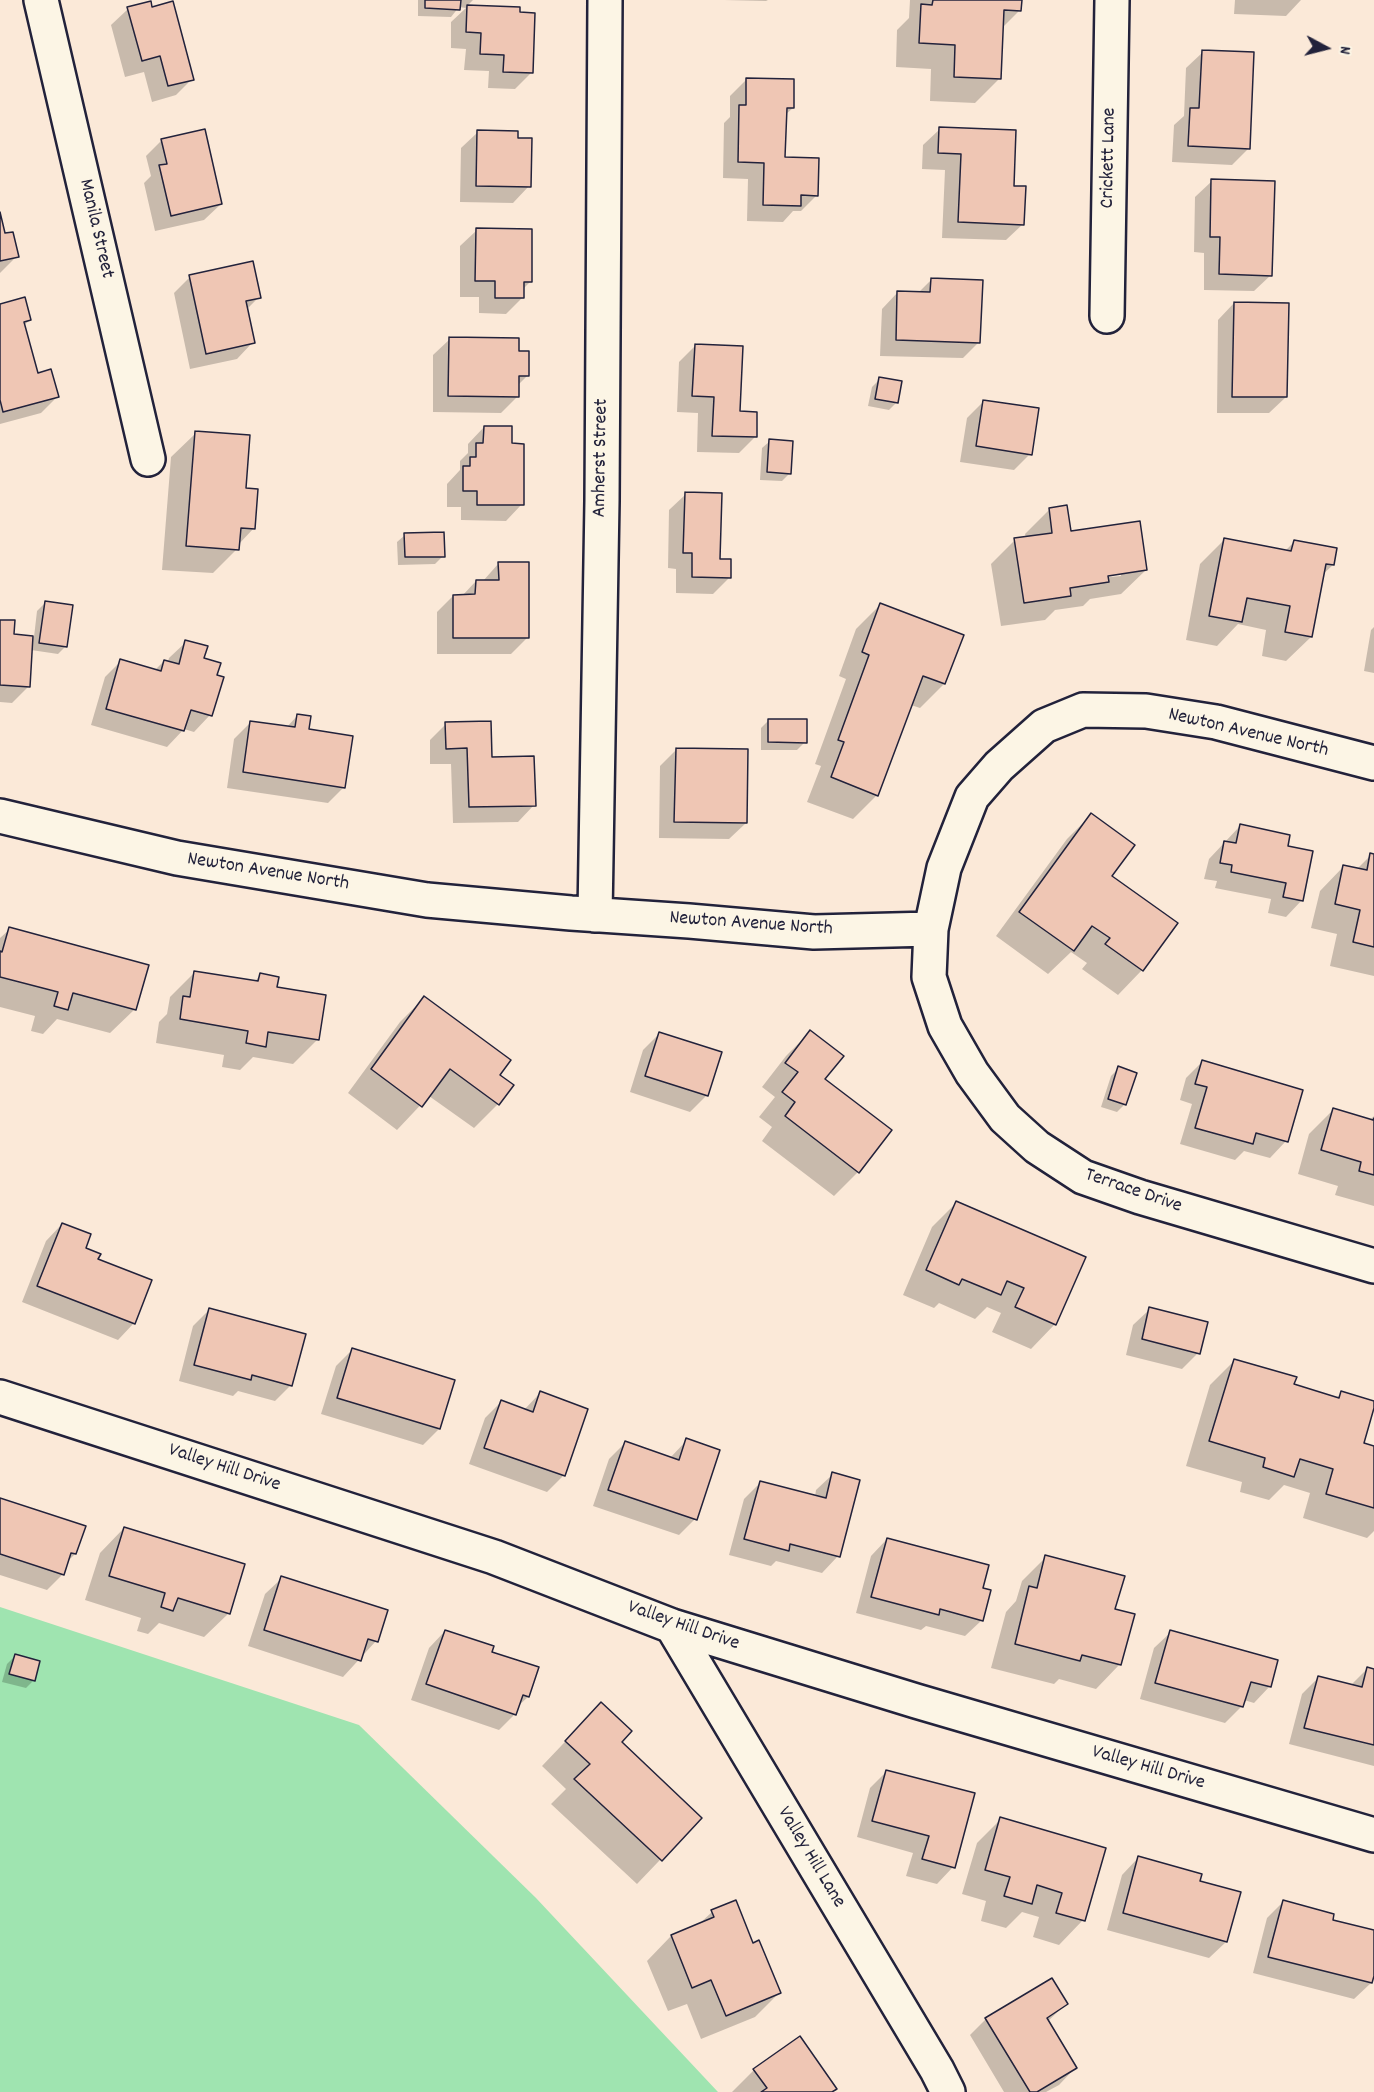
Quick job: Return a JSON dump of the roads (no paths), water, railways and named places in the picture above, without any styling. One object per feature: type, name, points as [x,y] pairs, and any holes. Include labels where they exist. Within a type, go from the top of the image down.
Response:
[{"type":"street","name":"Manila Street","points":[[42,0],[148,459]]},
{"type":"street","name":"Amherst Street","points":[[595,915],[602,465],[605,0]]},
{"type":"street","name":"Crickett Lane","points":[[1107,316],[1112,0]]},
{"type":"street","name":"Newton Avenue North","points":[[0,816],[177,858],[427,900],[814,932],[931,929],[944,868],[972,797],[999,766],[1044,726],[1083,710],[1146,711],[1216,722],[1374,763]]},
{"type":"street","name":"Terrace Drive","points":[[931,929],[929,977],[945,1026],[972,1073],[1005,1118],[1038,1147],[1083,1177],[1374,1266]]},
{"type":"street","name":"Valley Hill Drive","points":[[0,1397],[494,1557],[672,1626],[916,1701],[1374,1835]]},
{"type":"street","name":"Valley Hill Lane","points":[[672,1626],[948,2092]]}]
